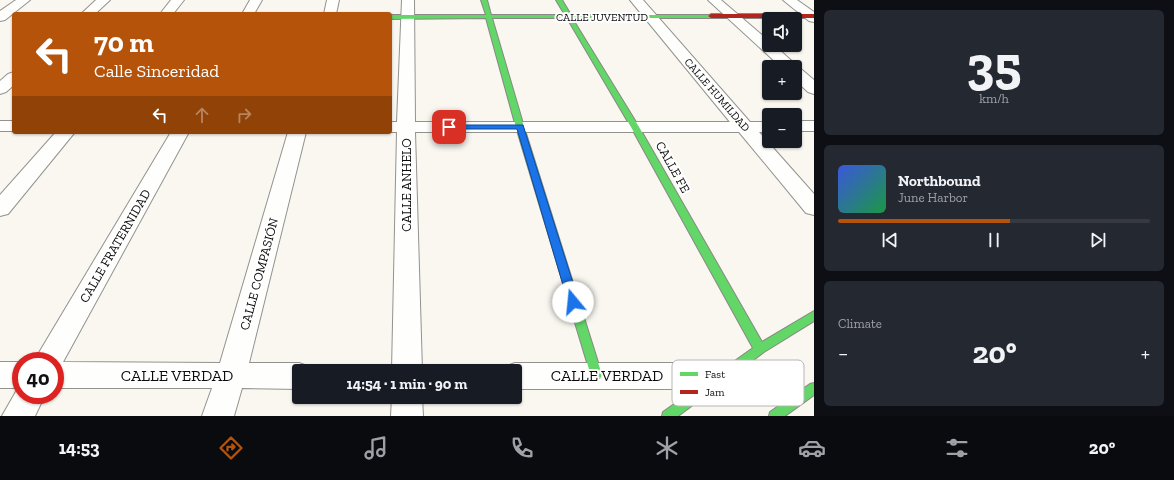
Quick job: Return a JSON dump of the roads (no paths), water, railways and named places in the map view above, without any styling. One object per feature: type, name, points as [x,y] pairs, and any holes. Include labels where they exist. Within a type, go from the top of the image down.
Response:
[{"type":"street","points":[[0,17],[24,0]]},
{"type":"street","points":[[89,12],[104,0]]},
{"type":"street","points":[[168,12],[178,0]]},
{"type":"street","points":[[249,12],[256,0]]},
{"type":"street","points":[[330,12],[333,0]]},
{"type":"street","points":[[484,0],[520,127],[596,375]]},
{"type":"street","name":"CALLE FE","points":[[559,0],[635,127],[760,349]]},
{"type":"street","name":"CALLE HUMILDAD","points":[[636,0],[814,208]]},
{"type":"street","points":[[714,0],[782,60]]},
{"type":"street","points":[[789,0],[813,17]]},
{"type":"street","name":"CALLE JUVENTUD","points":[[402,11],[489,17],[813,17]]},
{"type":"street","name":"CALLE ANHELO","points":[[402,11],[398,127],[407,364]]},
{"type":"street","points":[[0,17],[12,17]]},
{"type":"street","points":[[802,78],[814,89]]},
{"type":"street","points":[[0,89],[12,79]]},
{"type":"street","points":[[0,126],[12,126]]},
{"type":"street","points":[[802,126],[814,126]]},
{"type":"street","points":[[398,127],[762,127]]},
{"type":"street","points":[[0,209],[64,134]]},
{"type":"street","name":"CALLE FRATERNIDAD","points":[[55,352],[179,134]]},
{"type":"street","name":"CALLE COMPASIÓN","points":[[218,416],[231,376],[296,134]]},
{"type":"street","points":[[745,360],[760,349],[808,324]]},
{"type":"street","points":[[0,375],[12,375]]},
{"type":"street","name":"CALLE VERDAD","points":[[64,375],[292,376]]},
{"type":"street","name":"CALLE VERDAD","points":[[522,376],[672,376]]},
{"type":"street","points":[[804,395],[814,388]]},
{"type":"street","points":[[18,416],[25,404]]},
{"type":"street","points":[[407,404],[407,416]]},
{"type":"street","points":[[668,416],[682,406]]},
{"type":"street","points":[[775,416],[789,406]]}]
